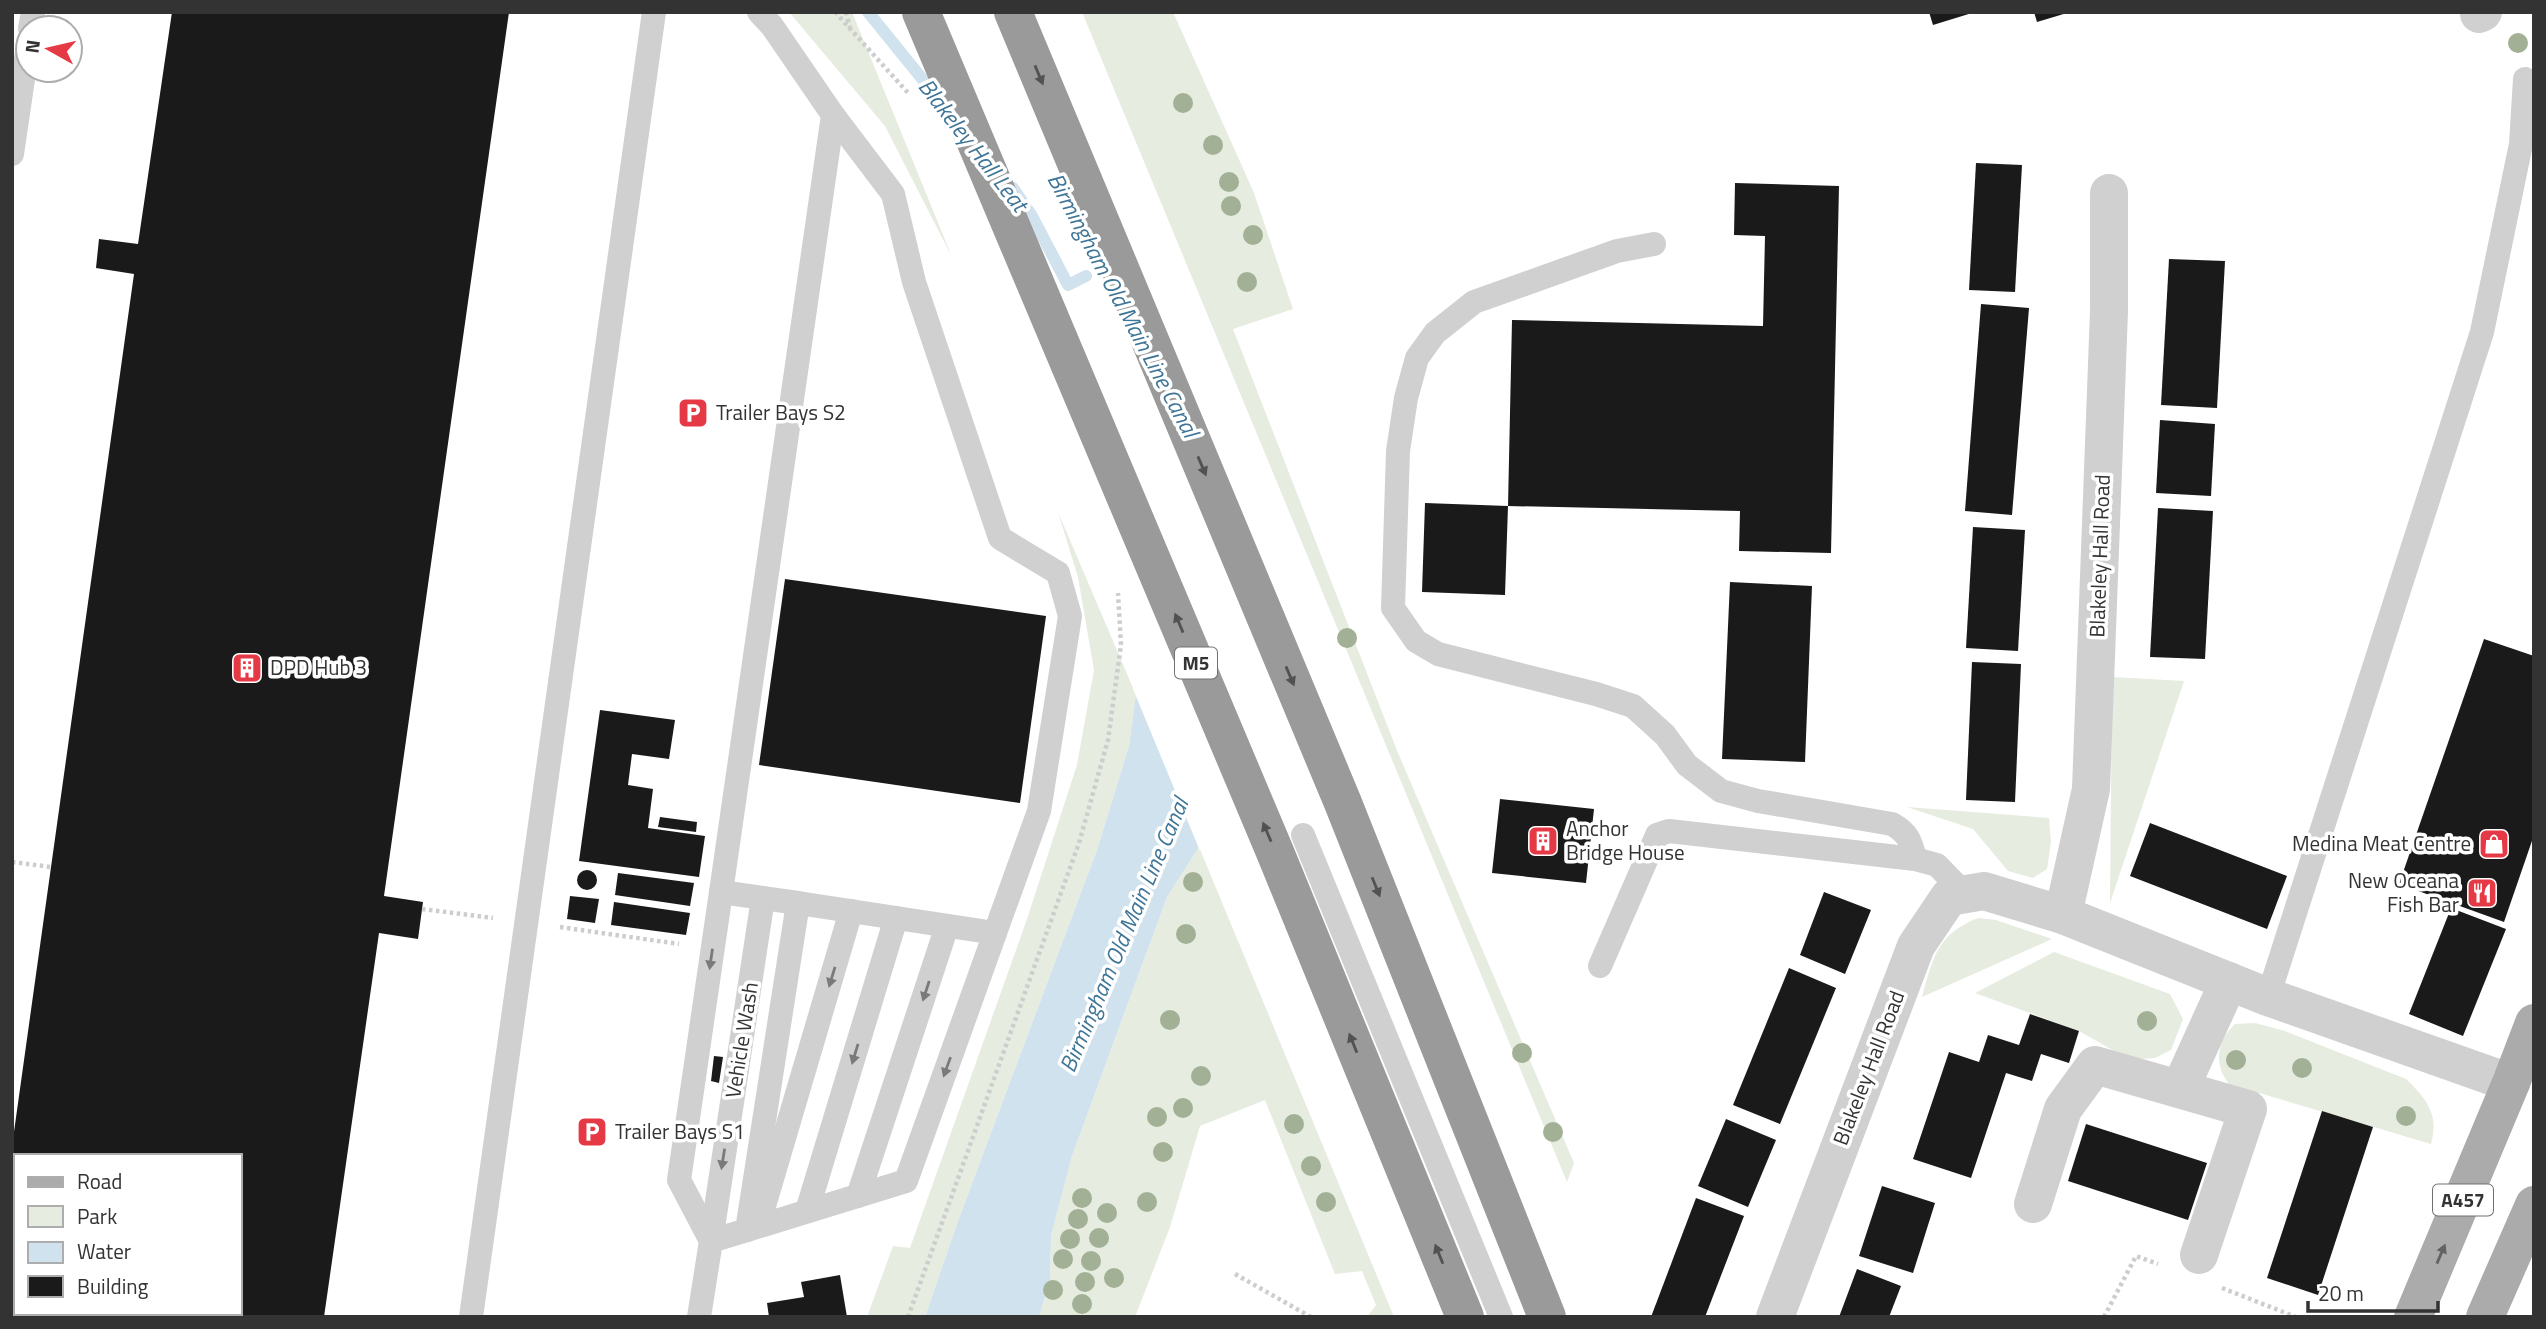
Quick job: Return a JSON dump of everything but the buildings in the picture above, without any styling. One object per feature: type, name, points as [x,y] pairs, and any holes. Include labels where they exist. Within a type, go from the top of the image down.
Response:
[{"type":"highway","name":"M5","points":[[921,12],[1275,852],[1465,1317]]},
{"type":"highway","points":[[1013,12],[1343,803],[1547,1317]]},
{"type":"main road","name":"A457","points":[[2413,1317],[2523,1088],[2534,1023]]},
{"type":"main road","points":[[2485,1317],[2534,1205]]},
{"type":"street","name":"Blakeley Hall Road","points":[[2063,915],[2091,789],[2109,311],[2109,193]]},
{"type":"street","points":[[1965,894],[1984,891],[2063,915],[2268,996],[2523,1088]]},
{"type":"street","name":"Blakeley Hall Road","points":[[1775,1317],[1916,946],[1949,897],[1965,894]]},
{"type":"street","points":[[2180,1089],[2229,981]]},
{"type":"street","points":[[2033,1204],[2063,1109],[2095,1065],[2248,1109],[2199,1255]]},
{"type":"lane","points":[[471,1317],[654,12]]},
{"type":"lane","points":[[699,1317],[711,1241],[906,1181],[1040,811],[1070,616],[1058,573],[1000,538],[914,282],[892,194],[772,26],[759,12]]},
{"type":"lane","points":[[2268,996],[2483,332],[2521,144],[2525,79]]},
{"type":"lane","points":[[12,154],[22,84]]},
{"type":"lane","name":"Vehicle Wash","points":[[711,1241],[679,1180],[833,115]]},
{"type":"lane","points":[[1654,244],[1617,251],[1474,302],[1435,333],[1417,358],[1406,398],[1398,452],[1393,608],[1416,641],[1438,654],[1633,706],[1665,735],[1687,765],[1721,791],[1758,801],[1892,824],[1907,832],[1915,859]]},
{"type":"lane","points":[[1600,966],[1657,835],[1669,831],[1915,859],[1937,865],[1965,894]]},
{"type":"lane","points":[[1303,835],[1501,1317]]},
{"type":"lane","points":[[721,892],[995,933]]},
{"type":"lane","name":"Vehicle Wash","points":[[711,1241],[763,898]]},
{"type":"lane","points":[[752,1228],[798,903]]},
{"type":"lane","points":[[752,1228],[851,911]]},
{"type":"lane","points":[[807,1211],[896,918]]},
{"type":"lane","points":[[858,1196],[947,926]]},
{"type":"path","points":[[835,12],[916,102]]},
{"type":"path","points":[[846,12],[850,30]]},
{"type":"path","points":[[908,1317],[1079,843],[1108,740],[1121,645],[1118,590]]},
{"type":"path","points":[[12,862],[51,867]]},
{"type":"path","points":[[422,909],[494,918]]},
{"type":"path","points":[[559,927],[686,945]]},
{"type":"path","points":[[1236,1274],[1311,1317]]},
{"type":"green space","points":[[789,12],[852,12],[952,257],[885,126]]},
{"type":"green space","points":[[1082,12],[1173,12],[1254,193],[1293,309],[1233,329],[1398,753],[1574,1163],[1567,1182]]},
{"type":"green space","points":[[1058,512],[1136,695],[1129,746],[1097,850],[958,1221],[925,1317],[867,1317],[893,1246],[910,1248],[1026,922],[1077,765],[1094,670],[1078,577]]},
{"type":"green space","points":[[2112,677],[2184,681],[2110,903]]},
{"type":"green space","points":[[1907,807],[2049,818],[2051,842],[2047,869],[2033,878],[2008,871],[1973,829]]},
{"type":"green space","points":[[1199,847],[1394,1317],[1367,1317],[1376,1305],[1362,1271],[1335,1274],[1265,1100],[1200,1126],[1170,1227],[1135,1317],[1039,1317],[1050,1280],[1051,1236],[1072,1156],[1167,897]]},
{"type":"green space","points":[[1978,918],[1996,920],[2052,939],[1922,997],[1934,959],[1945,940],[1964,924]]},
{"type":"green space","points":[[2054,952],[2170,994],[2183,1019],[2171,1050],[2155,1058],[2123,1056],[2079,1031],[1975,993]]},
{"type":"green space","points":[[2255,1023],[2285,1031],[2406,1079],[2429,1108],[2433,1124],[2431,1144],[2229,1084],[2219,1061],[2221,1045],[2235,1024]]},
{"type":"water","name":"Birmingham Old Main Line Canal","points":[[1063,121],[1199,847],[1167,897],[1072,1156],[1051,1236],[1050,1280],[1039,1317],[925,1317],[958,1221],[1097,850],[1129,746],[1138,679],[1133,570],[1106,407],[1076,288]]},
{"type":"pier","points":[[877,12],[962,12],[1066,119],[1117,210],[1239,483],[1261,579],[1254,663],[1238,771],[1200,851],[1133,689],[1130,570],[1102,408],[1073,290],[1032,209],[970,127],[911,59]]},
{"type":"waterway","name":"Blakeley Hall Leat","points":[[868,12],[945,107]]},
{"type":"waterway","name":"Blakeley Hall Leat","points":[[1013,188],[1032,216],[1068,285],[1086,276]]},
{"type":"place","name":"Trailer Bays S2","points":[[693,413]]},
{"type":"place","name":"DPD Hub 3","points":[[247,668]]},
{"type":"place","name":"Anchor Bridge House","points":[[1543,841]]},
{"type":"place","name":"Medina Meat Centre","points":[[2494,844]]},
{"type":"place","name":"New Oceana Fish Bar","points":[[2482,893]]},
{"type":"place","name":"Trailer Bays S1","points":[[592,1132]]}]
